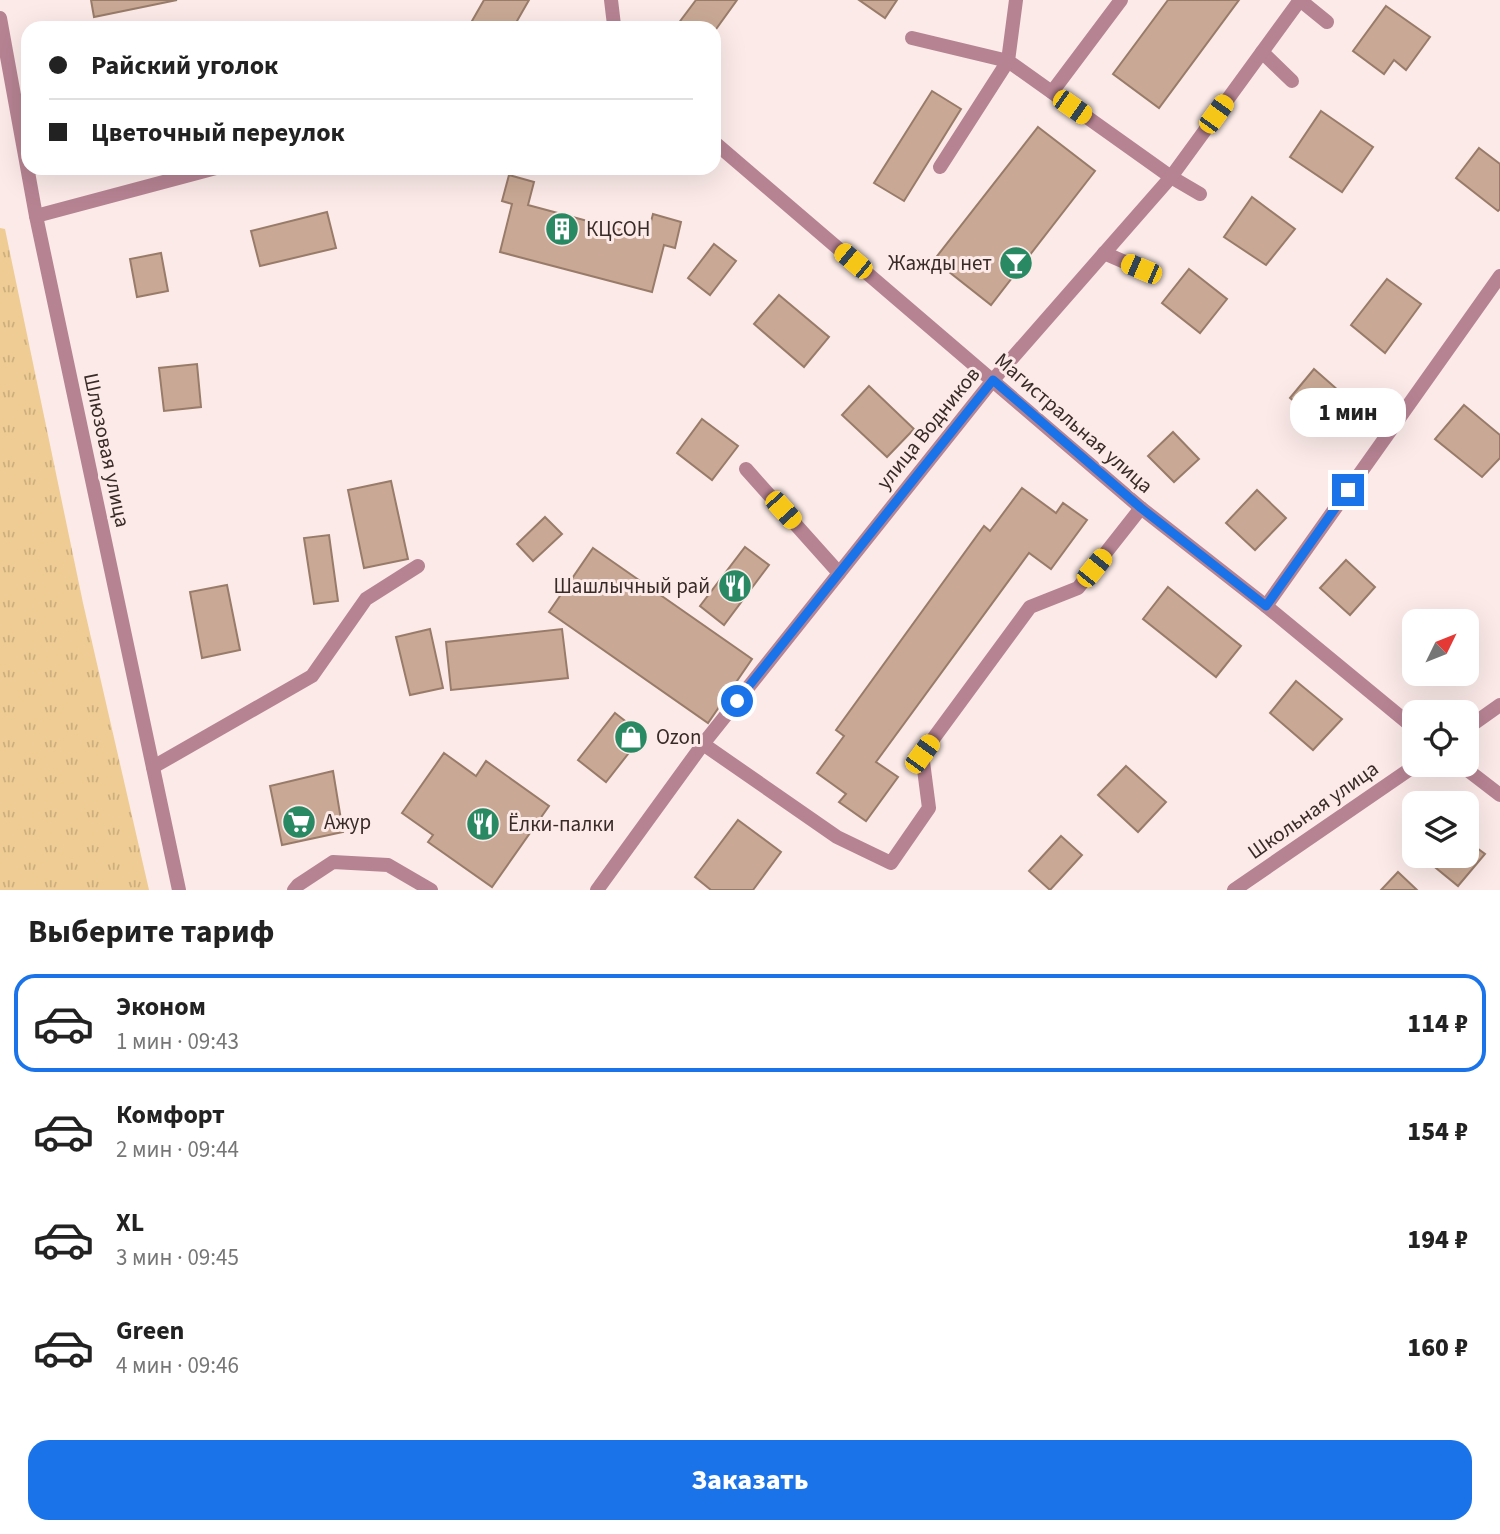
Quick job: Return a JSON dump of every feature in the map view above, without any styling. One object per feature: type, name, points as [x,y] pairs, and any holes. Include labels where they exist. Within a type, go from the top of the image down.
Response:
[{"type":"street","points":[[611,0],[614,21]]},
{"type":"street","points":[[940,167],[1008,61],[1016,0]]},
{"type":"street","points":[[1052,92],[1121,0]]},
{"type":"street","points":[[1300,0],[1327,22]]},
{"type":"street","name":"улица Водников","points":[[597,890],[703,744],[993,380],[1171,177],[1300,0]]},
{"type":"street","name":"Шлюзовая улица","points":[[0,18],[21,134]]},
{"type":"street","points":[[912,38],[1008,61],[1171,177],[1200,194]]},
{"type":"street","points":[[1262,52],[1292,81]]},
{"type":"street","name":"Магистральная улица","points":[[721,148],[1141,508],[1402,718]]},
{"type":"street","name":"Шлюзовая улица","points":[[29,175],[179,890]]},
{"type":"street","points":[[36,216],[190,175]]},
{"type":"street","points":[[1104,253],[1141,269]]},
{"type":"street","points":[[1266,606],[1500,276]]},
{"type":"street","points":[[746,469],[839,573]]},
{"type":"street","points":[[703,744],[837,837],[891,863],[929,808],[922,754],[1030,607],[1078,588],[1141,508]]},
{"type":"street","points":[[153,767],[312,676],[366,600],[418,566]]},
{"type":"street","points":[[1479,720],[1500,705]]},
{"type":"street","name":"Школьная улица","points":[[1234,890],[1402,775]]},
{"type":"street","points":[[1477,777],[1500,795]]},
{"type":"street","points":[[294,890],[333,862],[388,865],[431,890]]},
{"type":"green space","points":[[0,228],[5,229],[83,603],[149,890],[0,890]]},
{"type":"building","points":[[91,0],[177,0],[94,17]]},
{"type":"building","points":[[484,0],[529,0],[517,21],[472,21]]},
{"type":"building","points":[[696,0],[737,0],[721,22],[680,21]]},
{"type":"building","points":[[859,0],[897,0],[885,18]]},
{"type":"building","points":[[1168,0],[1239,0],[1159,108],[1113,74]]},
{"type":"building","points":[[1386,6],[1430,37],[1406,70],[1394,60],[1384,74],[1353,51]]},
{"type":"building","points":[[932,91],[961,109],[904,201],[874,183]]},
{"type":"building","points":[[1321,111],[1373,147],[1342,192],[1290,157]]},
{"type":"building","points":[[1038,127],[1095,171],[991,305],[934,260]]},
{"type":"building","points":[[1479,148],[1500,164],[1498,211],[1456,178]]},
{"type":"building","name":"КЦСОН","points":[[509,175],[534,182],[528,205],[647,237],[653,214],[681,222],[675,248],[664,245],[652,292],[500,252],[512,204],[502,201]]},
{"type":"building","points":[[1252,197],[1295,229],[1266,265],[1224,237]]},
{"type":"building","points":[[327,212],[336,248],[260,266],[251,231]]},
{"type":"building","points":[[714,244],[736,261],[710,295],[688,278]]},
{"type":"building","points":[[161,253],[168,291],[137,297],[130,259]]},
{"type":"building","points":[[1189,269],[1227,299],[1200,333],[1162,303]]},
{"type":"building","points":[[1387,279],[1421,304],[1385,353],[1351,325]]},
{"type":"building","points":[[779,295],[829,337],[804,367],[754,324]]},
{"type":"building","points":[[197,364],[201,407],[164,411],[159,368]]},
{"type":"building","points":[[1314,369],[1347,398],[1323,426],[1290,398]]},
{"type":"building","points":[[869,386],[914,429],[887,457],[842,415]]},
{"type":"building","points":[[1464,405],[1500,435],[1500,458],[1482,477],[1435,439]]},
{"type":"building","points":[[702,419],[738,446],[712,480],[677,453]]},
{"type":"building","points":[[1173,432],[1199,459],[1174,482],[1148,456]]},
{"type":"building","points":[[391,481],[408,559],[364,568],[348,490]]},
{"type":"building","points":[[1022,488],[1056,513],[1063,503],[1087,520],[1051,569],[1029,553],[876,762],[898,777],[866,821],[839,802],[846,794],[817,773],[844,736],[836,730],[984,526],[990,531]]},
{"type":"building","points":[[1257,490],[1286,518],[1255,550],[1226,523]]},
{"type":"building","points":[[545,517],[562,534],[533,561],[517,544]]},
{"type":"building","points":[[329,535],[338,601],[314,604],[304,538]]},
{"type":"building","name":"Шашлычный рай","points":[[745,547],[769,565],[724,625],[700,606]]},
{"type":"building","points":[[593,548],[752,659],[708,723],[549,612]]},
{"type":"building","points":[[1346,560],[1375,587],[1350,615],[1320,588]]},
{"type":"building","points":[[227,585],[240,650],[202,658],[190,592]]},
{"type":"building","points":[[1168,587],[1241,646],[1216,677],[1143,619]]},
{"type":"building","points":[[430,629],[443,688],[410,695],[396,637]]},
{"type":"building","points":[[562,629],[568,678],[451,690],[446,642]]},
{"type":"building","points":[[1296,681],[1342,719],[1313,750],[1270,713]]},
{"type":"building","points":[[615,713],[643,735],[606,782],[578,760]]},
{"type":"building","name":"Ёлки-палки","points":[[444,753],[476,776],[486,761],[549,806],[492,887],[428,842],[433,835],[402,813]]},
{"type":"building","points":[[1126,766],[1166,802],[1138,832],[1098,795]]},
{"type":"building","points":[[333,771],[343,832],[282,845],[270,786]]},
{"type":"building","points":[[738,820],[781,852],[753,890],[711,890],[695,877]]},
{"type":"building","points":[[1061,836],[1082,855],[1050,890],[1029,871]]},
{"type":"building","points":[[1479,850],[1485,854],[1479,861]]},
{"type":"building","points":[[1436,868],[1473,868],[1458,886]]},
{"type":"building","points":[[1398,872],[1417,890],[1381,890]]},
{"type":"place","name":"КЦСОН","points":[[562,229]]},
{"type":"place","name":"Жажды нет","points":[[1016,263]]},
{"type":"place","name":"Шашлычный рай","points":[[735,586]]},
{"type":"place","name":"Ozon","points":[[631,737]]},
{"type":"place","name":"Ажур","points":[[299,822]]},
{"type":"place","name":"Ёлки-палки","points":[[483,824]]},
{"type":"route","points":[[737,701],[993,380],[1141,508],[1266,606],[1348,490]]}]
